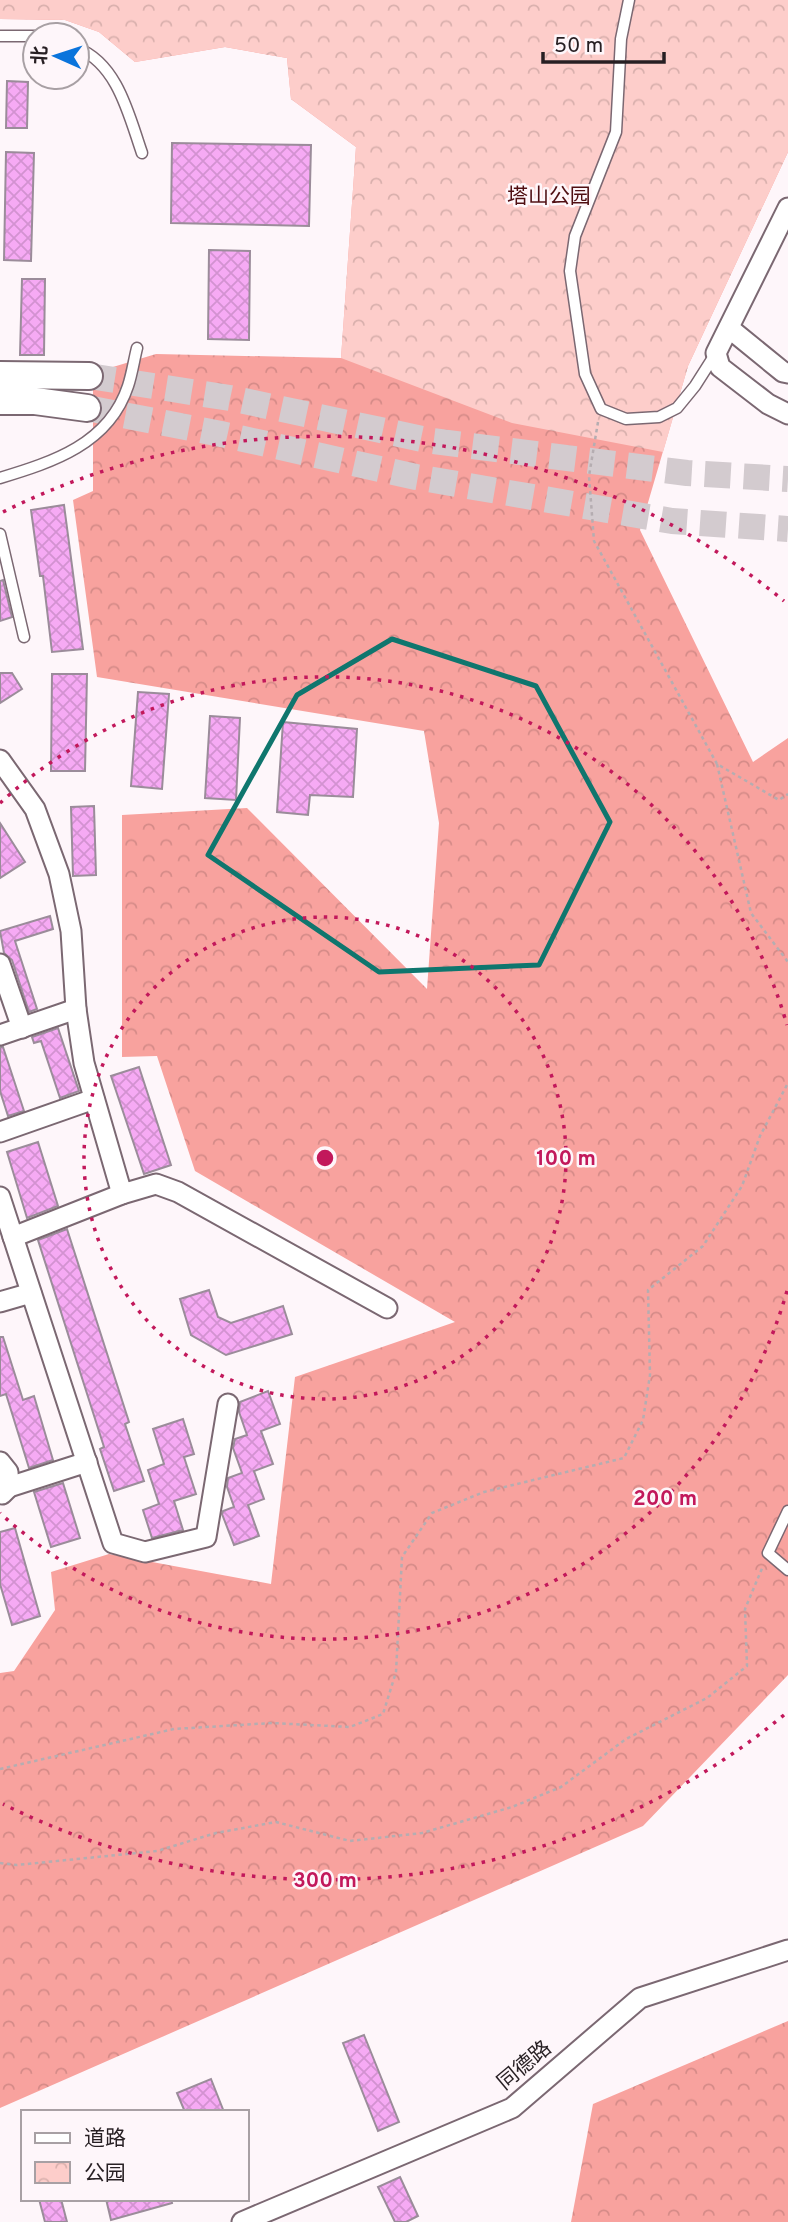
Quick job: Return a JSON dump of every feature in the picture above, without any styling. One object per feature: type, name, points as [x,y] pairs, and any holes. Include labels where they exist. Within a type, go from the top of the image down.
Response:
[{"type":"main road","points":[[0,375],[89,376]]},
{"type":"main road","points":[[0,401],[36,401],[87,408]]},
{"type":"street","points":[[788,208],[716,353],[720,367],[768,404],[788,414]]},
{"type":"street","points":[[729,328],[783,372],[788,373]]},
{"type":"street","points":[[0,760],[35,809],[58,874],[71,930],[76,1009],[84,1063],[122,1194]]},
{"type":"street","points":[[0,964],[22,1028]]},
{"type":"street","points":[[0,1035],[76,1009]]},
{"type":"street","points":[[2,1126],[94,1099]]},
{"type":"street","points":[[13,1237],[122,1194],[156,1184],[178,1192],[387,1308]]},
{"type":"street","points":[[0,1196],[113,1543],[145,1552],[206,1537],[228,1404]]},
{"type":"street","points":[[0,1302],[31,1293]]},
{"type":"street","points":[[0,1462],[8,1472],[4,1491]]},
{"type":"street","points":[[4,1491],[87,1462]]},
{"type":"street","name":"同德路","points":[[242,2222],[512,2108],[640,1998],[788,1950]]},
{"type":"lane","points":[[629,0],[621,39],[616,132],[575,236],[570,271],[585,374],[601,409],[626,419],[659,417],[677,408],[716,353]]},
{"type":"lane","points":[[0,36],[21,36]]},
{"type":"lane","points":[[91,56],[117,85],[142,153]]},
{"type":"lane","points":[[0,478],[48,463],[77,449],[106,426],[128,387],[137,348]]},
{"type":"lane","points":[[0,534],[24,638]]},
{"type":"lane","points":[[788,1511],[768,1553],[788,1570]]},
{"type":"path","points":[[601,409],[589,476],[594,541],[717,764],[751,913],[788,962]]},
{"type":"path","points":[[717,764],[779,800],[788,794]]},
{"type":"path","points":[[0,1769],[174,1729],[272,1723],[350,1727],[383,1714],[396,1672],[402,1557],[432,1513],[484,1492],[624,1458],[643,1420],[650,1376],[649,1290],[703,1246],[742,1186],[760,1136],[788,1083]]},
{"type":"path","points":[[0,1863],[16,1865],[157,1851],[216,1833],[276,1822],[350,1841],[398,1836],[422,1833],[512,1807],[561,1787],[626,1739],[707,1698],[747,1666],[745,1609],[768,1553]]},
{"type":"highlighted area","points":[[392,639],[536,686],[610,822],[539,965],[379,972],[208,855],[297,695]]},
{"type":"green space","points":[[0,0],[788,0],[788,152],[688,366],[640,530],[753,762],[788,738],[788,1675],[643,1826],[0,2108],[0,1673],[14,1671],[55,1610],[51,1572],[109,1554],[271,1584],[295,1377],[455,1322],[195,1171],[157,1056],[122,1057],[122,815],[247,808],[427,989],[439,823],[424,731],[97,677],[73,500],[93,491],[93,373],[156,354],[341,358],[356,147],[291,99],[287,58],[225,47],[135,62],[99,32],[91,29],[91,21],[0,19]]},
{"type":"green space","name":"塔山公园","points":[[0,0],[788,0],[788,152],[688,366],[663,452],[512,423],[341,358],[356,147],[291,99],[287,58],[225,47],[135,62],[99,32],[91,29],[91,21],[0,19]]},
{"type":"green space","points":[[788,2021],[788,2222],[571,2222],[593,2104]]},
{"type":"building","points":[[7,81],[21,82],[21,91],[28,91],[27,128],[6,128]]},
{"type":"building","points":[[172,143],[311,145],[309,226],[171,223]]},
{"type":"building","points":[[6,152],[34,153],[31,261],[4,260]]},
{"type":"building","points":[[209,250],[250,251],[249,340],[208,339]]},
{"type":"building","points":[[22,279],[45,279],[44,355],[20,355]]},
{"type":"building","points":[[64,505],[83,649],[52,652],[43,576],[40,576],[31,510]]},
{"type":"building","points":[[3,580],[12,617],[0,621],[0,581]]},
{"type":"building","points":[[0,673],[12,673],[22,689],[0,703]]},
{"type":"building","points":[[52,674],[87,674],[85,771],[51,771]]},
{"type":"building","points":[[138,692],[169,694],[162,789],[131,786]]},
{"type":"building","points":[[210,716],[240,718],[236,800],[205,798]]},
{"type":"building","points":[[283,722],[357,729],[353,797],[310,795],[308,815],[277,812]]},
{"type":"building","points":[[94,806],[96,875],[73,876],[71,807]]},
{"type":"building","points":[[0,823],[25,862],[0,878]]},
{"type":"building","points":[[50,916],[53,929],[15,941],[37,1009],[29,1012],[12,960],[4,953],[0,931]]},
{"type":"building","points":[[58,1028],[79,1091],[60,1098],[41,1041],[34,1043],[32,1037]]},
{"type":"building","points":[[0,1047],[3,1047],[24,1111],[8,1116],[0,1091]]},
{"type":"building","points":[[139,1067],[171,1165],[144,1174],[111,1076]]},
{"type":"building","points":[[38,1142],[58,1206],[27,1218],[7,1152]]},
{"type":"building","points":[[67,1229],[129,1422],[125,1424],[144,1481],[114,1491],[100,1449],[104,1447],[38,1240]]},
{"type":"building","points":[[209,1290],[218,1317],[231,1323],[283,1306],[292,1334],[226,1355],[191,1335],[180,1299]]},
{"type":"building","points":[[0,1337],[3,1337],[23,1400],[34,1396],[53,1460],[29,1468],[6,1394],[0,1396]]},
{"type":"building","points":[[268,1391],[280,1424],[261,1431],[273,1464],[254,1471],[264,1499],[248,1505],[259,1536],[234,1545],[222,1514],[234,1507],[227,1487],[228,1478],[242,1473],[233,1448],[235,1439],[247,1435],[239,1412],[240,1402]]},
{"type":"building","points":[[183,1419],[194,1454],[184,1457],[196,1494],[174,1501],[183,1530],[152,1538],[143,1510],[159,1504],[148,1470],[164,1464],[153,1429]]},
{"type":"building","points":[[63,1483],[80,1538],[51,1547],[34,1492]]},
{"type":"building","points":[[15,1528],[40,1616],[12,1625],[0,1584],[0,1532]]},
{"type":"building","points":[[364,2035],[399,2122],[378,2131],[343,2043]]},
{"type":"building","points":[[211,2079],[223,2110],[184,2110],[177,2093]]},
{"type":"building","points":[[400,2177],[418,2216],[406,2222],[395,2222],[378,2187]]},
{"type":"building","points":[[40,2201],[62,2201],[67,2222],[45,2222]]},
{"type":"building","points":[[106,2201],[172,2201],[172,2203],[111,2220]]},
{"type":"tunnel","points":[[89,376],[230,398],[432,441],[687,473],[788,479]]},
{"type":"tunnel","points":[[87,408],[416,477],[672,521],[788,529]]}]
